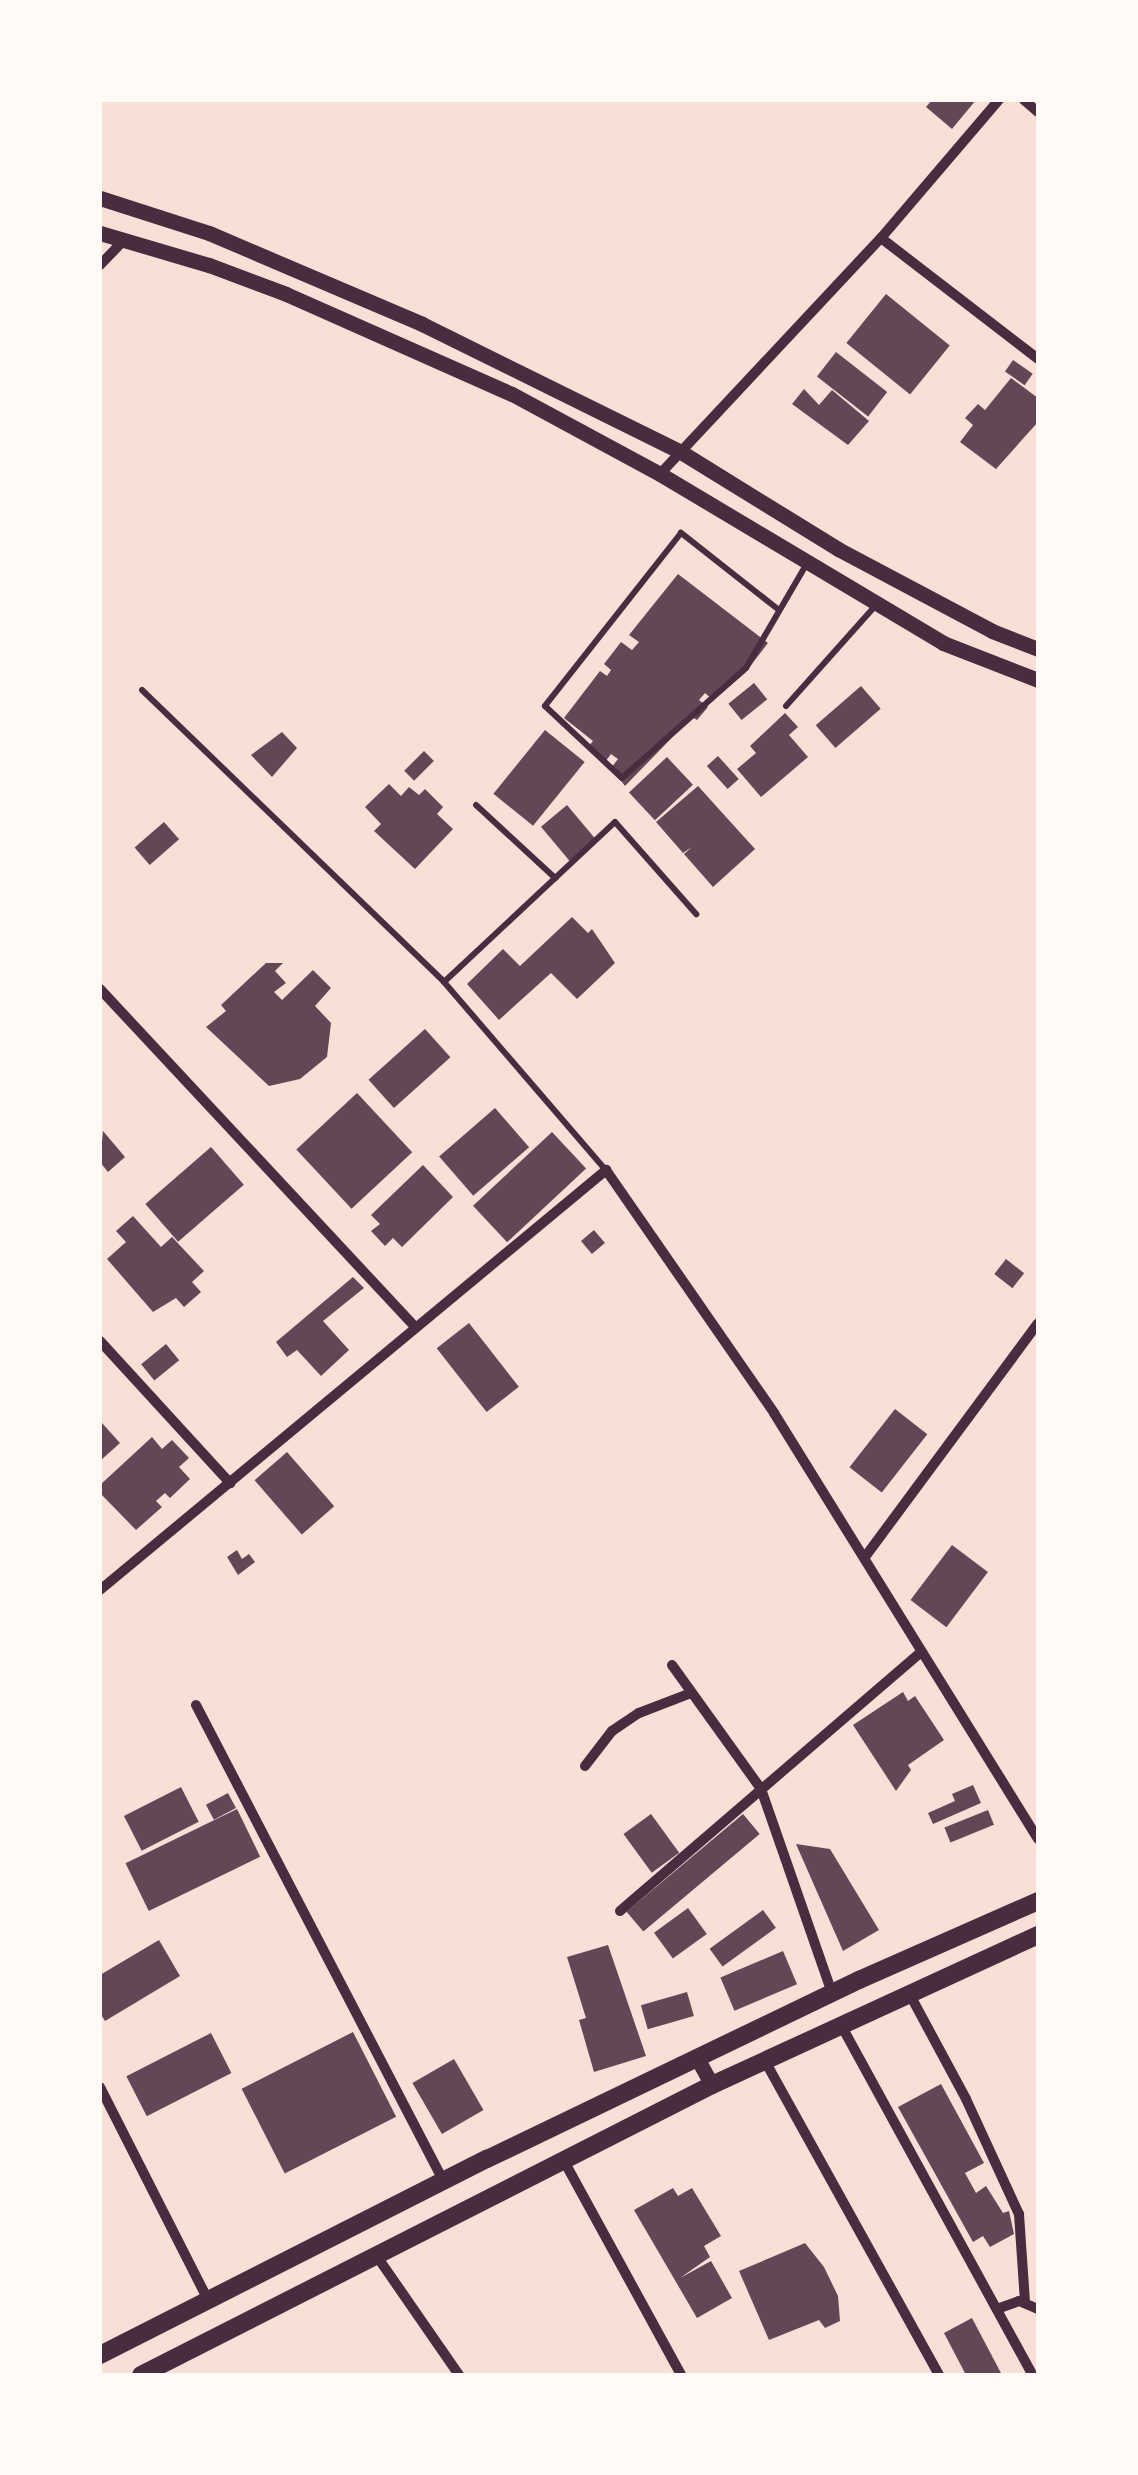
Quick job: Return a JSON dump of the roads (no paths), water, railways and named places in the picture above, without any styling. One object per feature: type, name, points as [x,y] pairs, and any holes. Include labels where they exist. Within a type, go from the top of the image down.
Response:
[{"type":"main road","points":[[100,2354],[697,2058],[1038,1901]]},
{"type":"main road","points":[[141,2375],[166,2370],[376,2254],[712,2085],[1038,1935]]},
{"type":"street","points":[[660,474],[881,238],[999,100]]},
{"type":"street","points":[[1024,100],[1038,112]]},
{"type":"street","points":[[100,198],[209,233],[404,317],[682,452],[852,556],[992,630],[1038,649]]},
{"type":"street","points":[[100,233],[209,264],[512,394],[660,474],[943,643],[1038,680]]},
{"type":"street","points":[[881,238],[1038,359]]},
{"type":"street","points":[[100,265],[125,239]]},
{"type":"street","points":[[839,581],[852,556]]},
{"type":"street","points":[[100,990],[416,1328]]},
{"type":"street","points":[[100,1590],[606,1170],[774,1414],[1038,1839]]},
{"type":"street","points":[[865,1558],[1038,1323]]},
{"type":"street","points":[[100,1341],[230,1482]]},
{"type":"street","points":[[620,1911],[921,1652]]},
{"type":"street","points":[[672,1665],[761,1789],[832,1993]]},
{"type":"street","points":[[585,1766],[612,1731],[639,1713],[691,1693]]},
{"type":"street","points":[[196,1705],[444,2182]]},
{"type":"street","points":[[909,1993],[982,2132],[1019,2214],[1026,2301]]},
{"type":"street","points":[[841,2025],[1033,2375]]},
{"type":"street","points":[[697,2058],[712,2085]]},
{"type":"street","points":[[766,2060],[939,2375]]},
{"type":"street","points":[[100,2087],[208,2300]]},
{"type":"street","points":[[564,2161],[681,2375]]},
{"type":"street","points":[[376,2254],[459,2375]]},
{"type":"street","points":[[997,2309],[1026,2301],[1038,2309]]},
{"type":"lane","points":[[779,610],[682,533],[545,706],[622,778],[746,668],[808,562]]},
{"type":"lane","points":[[786,706],[877,603]]},
{"type":"lane","points":[[142,690],[444,982],[606,1170]]},
{"type":"lane","points":[[476,805],[555,878]]},
{"type":"lane","points":[[444,982],[616,822],[696,914]]}]
